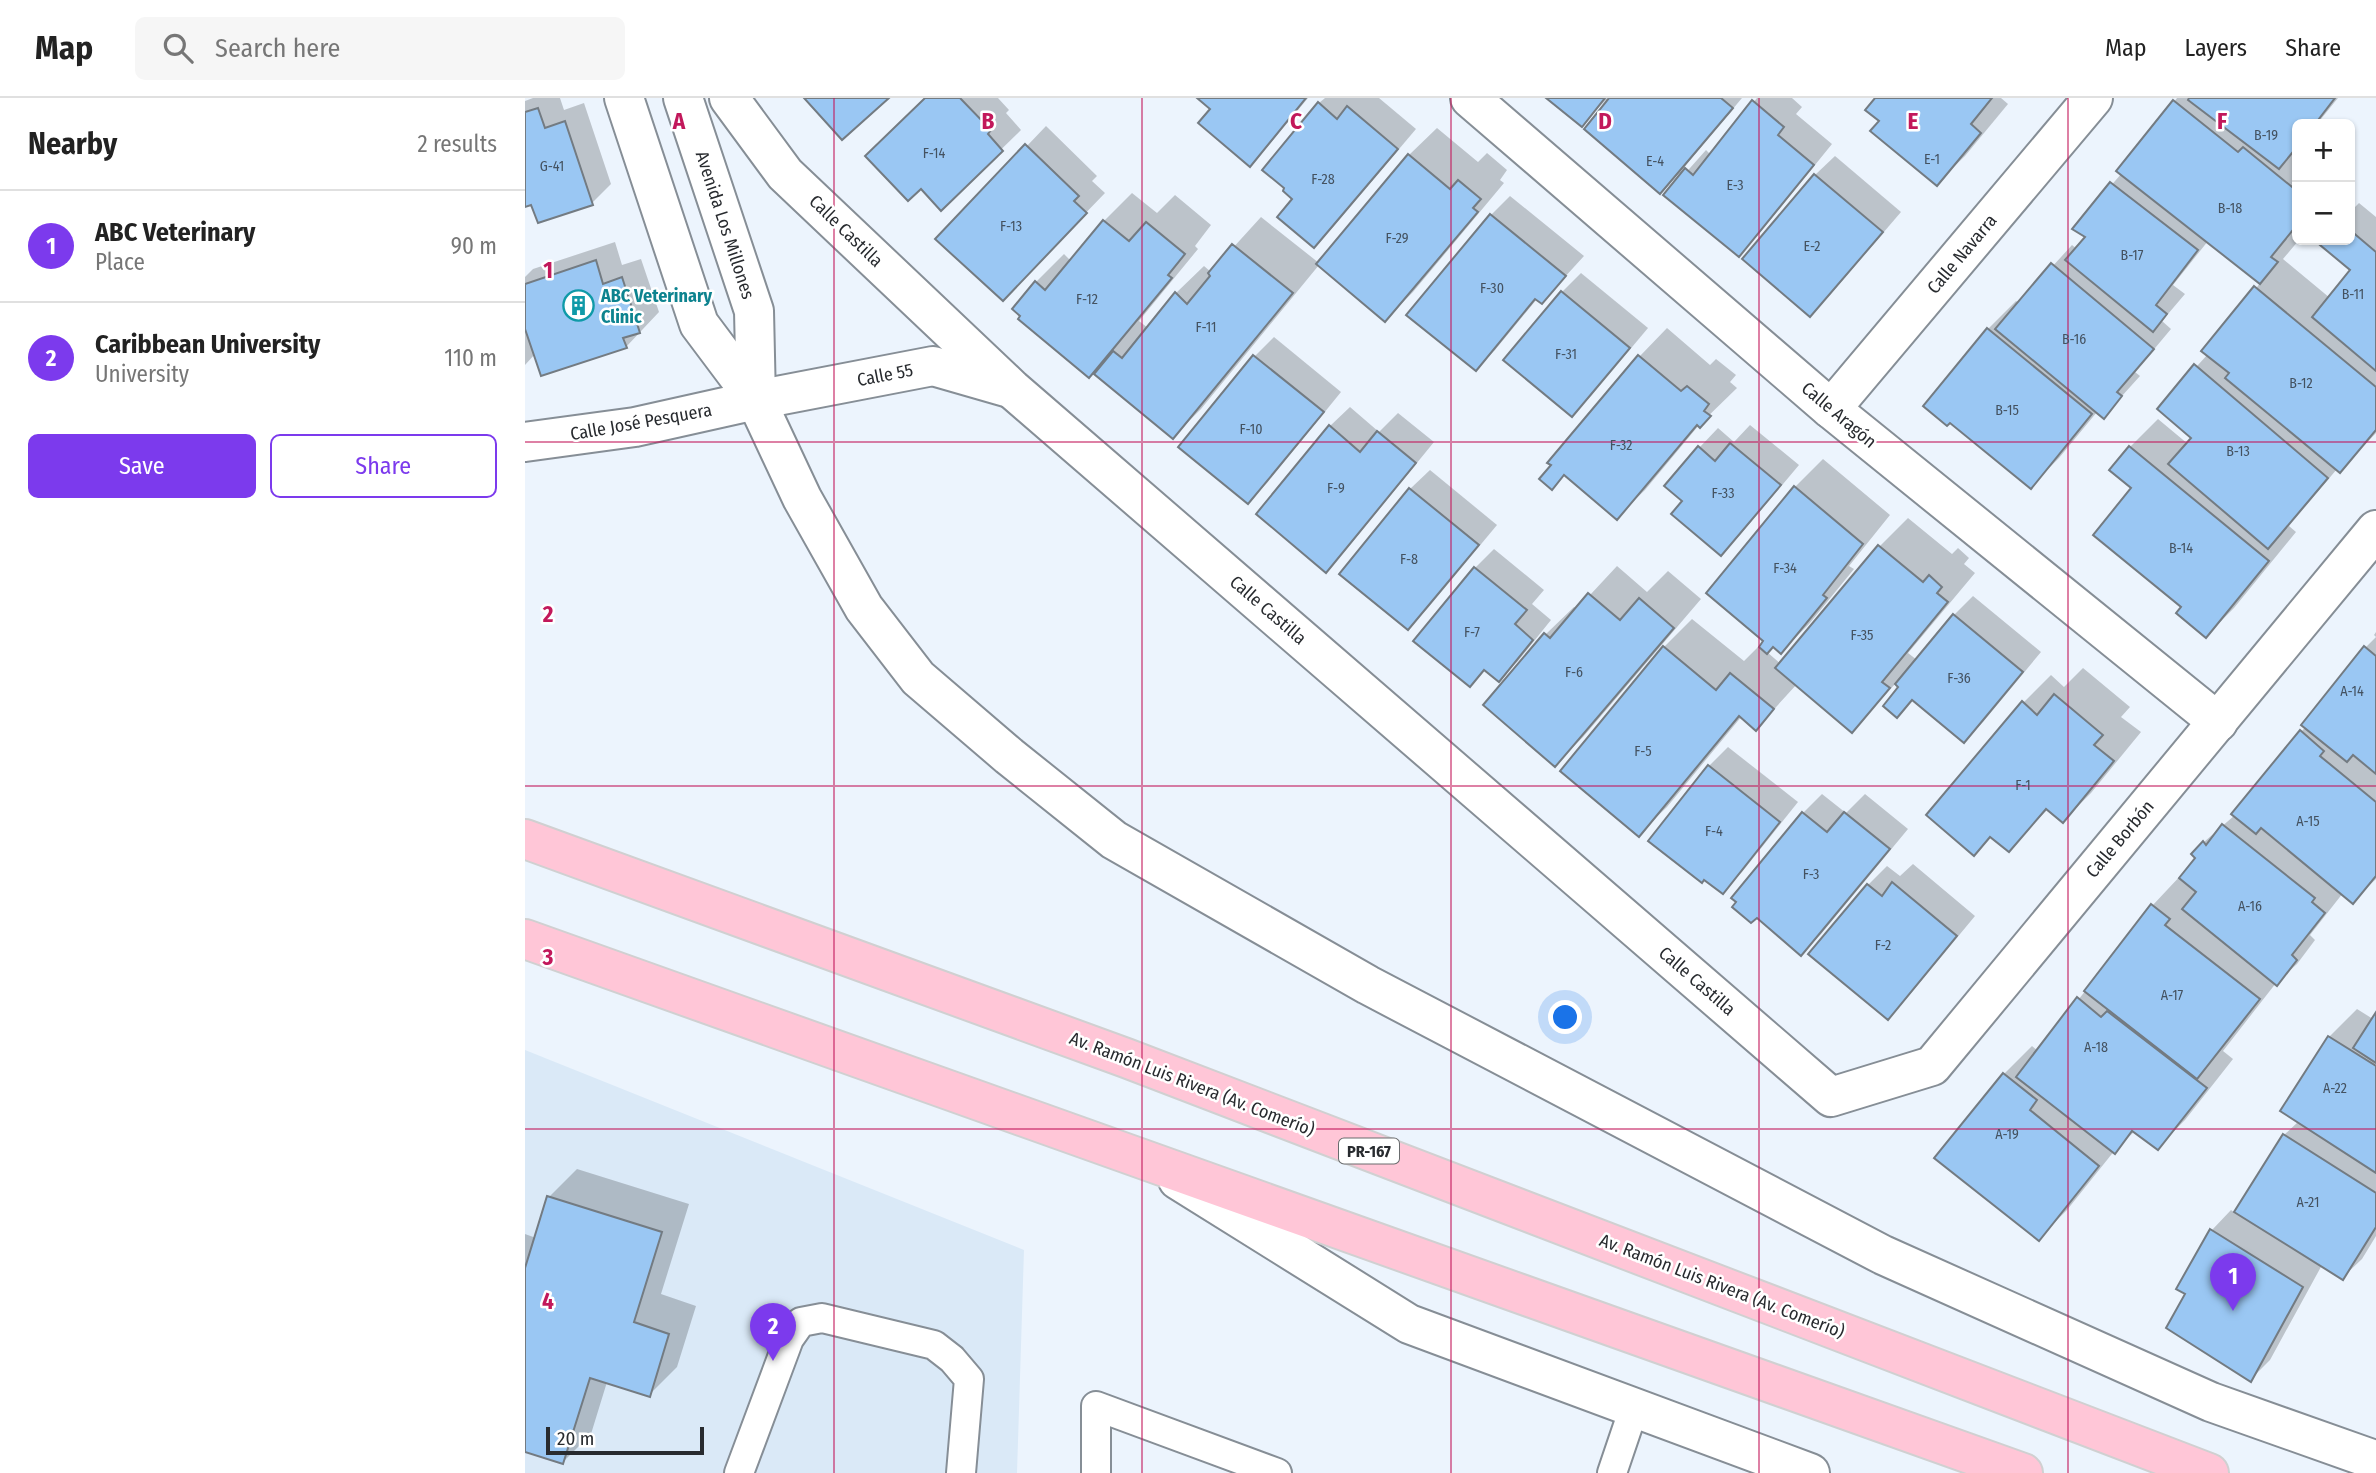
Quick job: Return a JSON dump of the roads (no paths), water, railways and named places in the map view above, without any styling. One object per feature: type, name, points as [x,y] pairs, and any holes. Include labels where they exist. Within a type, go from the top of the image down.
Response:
[{"type":"main road","name":"Av. Ramón Luis Rivera (Av. Comerío)","points":[[525,839],[1126,1058],[2209,1473]]},
{"type":"main road","points":[[525,939],[2023,1473]]},
{"type":"street","points":[[624,98],[699,324],[756,400],[802,498],[864,608],[918,678],[1009,756],[1114,840],[1368,985],[1883,1255],[2211,1402],[2370,1460]]},
{"type":"street","name":"Avenida Los Millones","points":[[683,98],[754,311],[756,400]]},
{"type":"street","name":"Calle Castilla","points":[[729,98],[785,174],[1012,388],[1831,1097]]},
{"type":"street","name":"Calle Aragón","points":[[1470,98],[1831,409],[2218,722]]},
{"type":"street","name":"Calle Navarra","points":[[1831,409],[2093,98]]},
{"type":"street","name":"Calle 55","points":[[756,400],[933,366],[1012,388]]},
{"type":"street","name":"Calle José Pesquera","points":[[525,442],[635,427],[756,400]]},
{"type":"street","name":"Calle Borbón","points":[[1831,1097],[1932,1066],[2376,530]]},
{"type":"street","points":[[1146,1161],[1409,1324],[1810,1473]]},
{"type":"lane","points":[[739,1473],[789,1339],[801,1322],[822,1318],[934,1345],[952,1359],[969,1379],[961,1473]]},
{"type":"lane","points":[[1096,1473],[1096,1406],[1277,1473]]},
{"type":"lane","points":[[1612,1473],[1634,1408]]},
{"type":"place","name":"ABC Veterinary Clinic","points":[[578,306]]},
{"type":"place","name":"ABC Veterinary","points":[[2233,1311]]},
{"type":"place","name":"Caribbean University","points":[[773,1361]]}]
